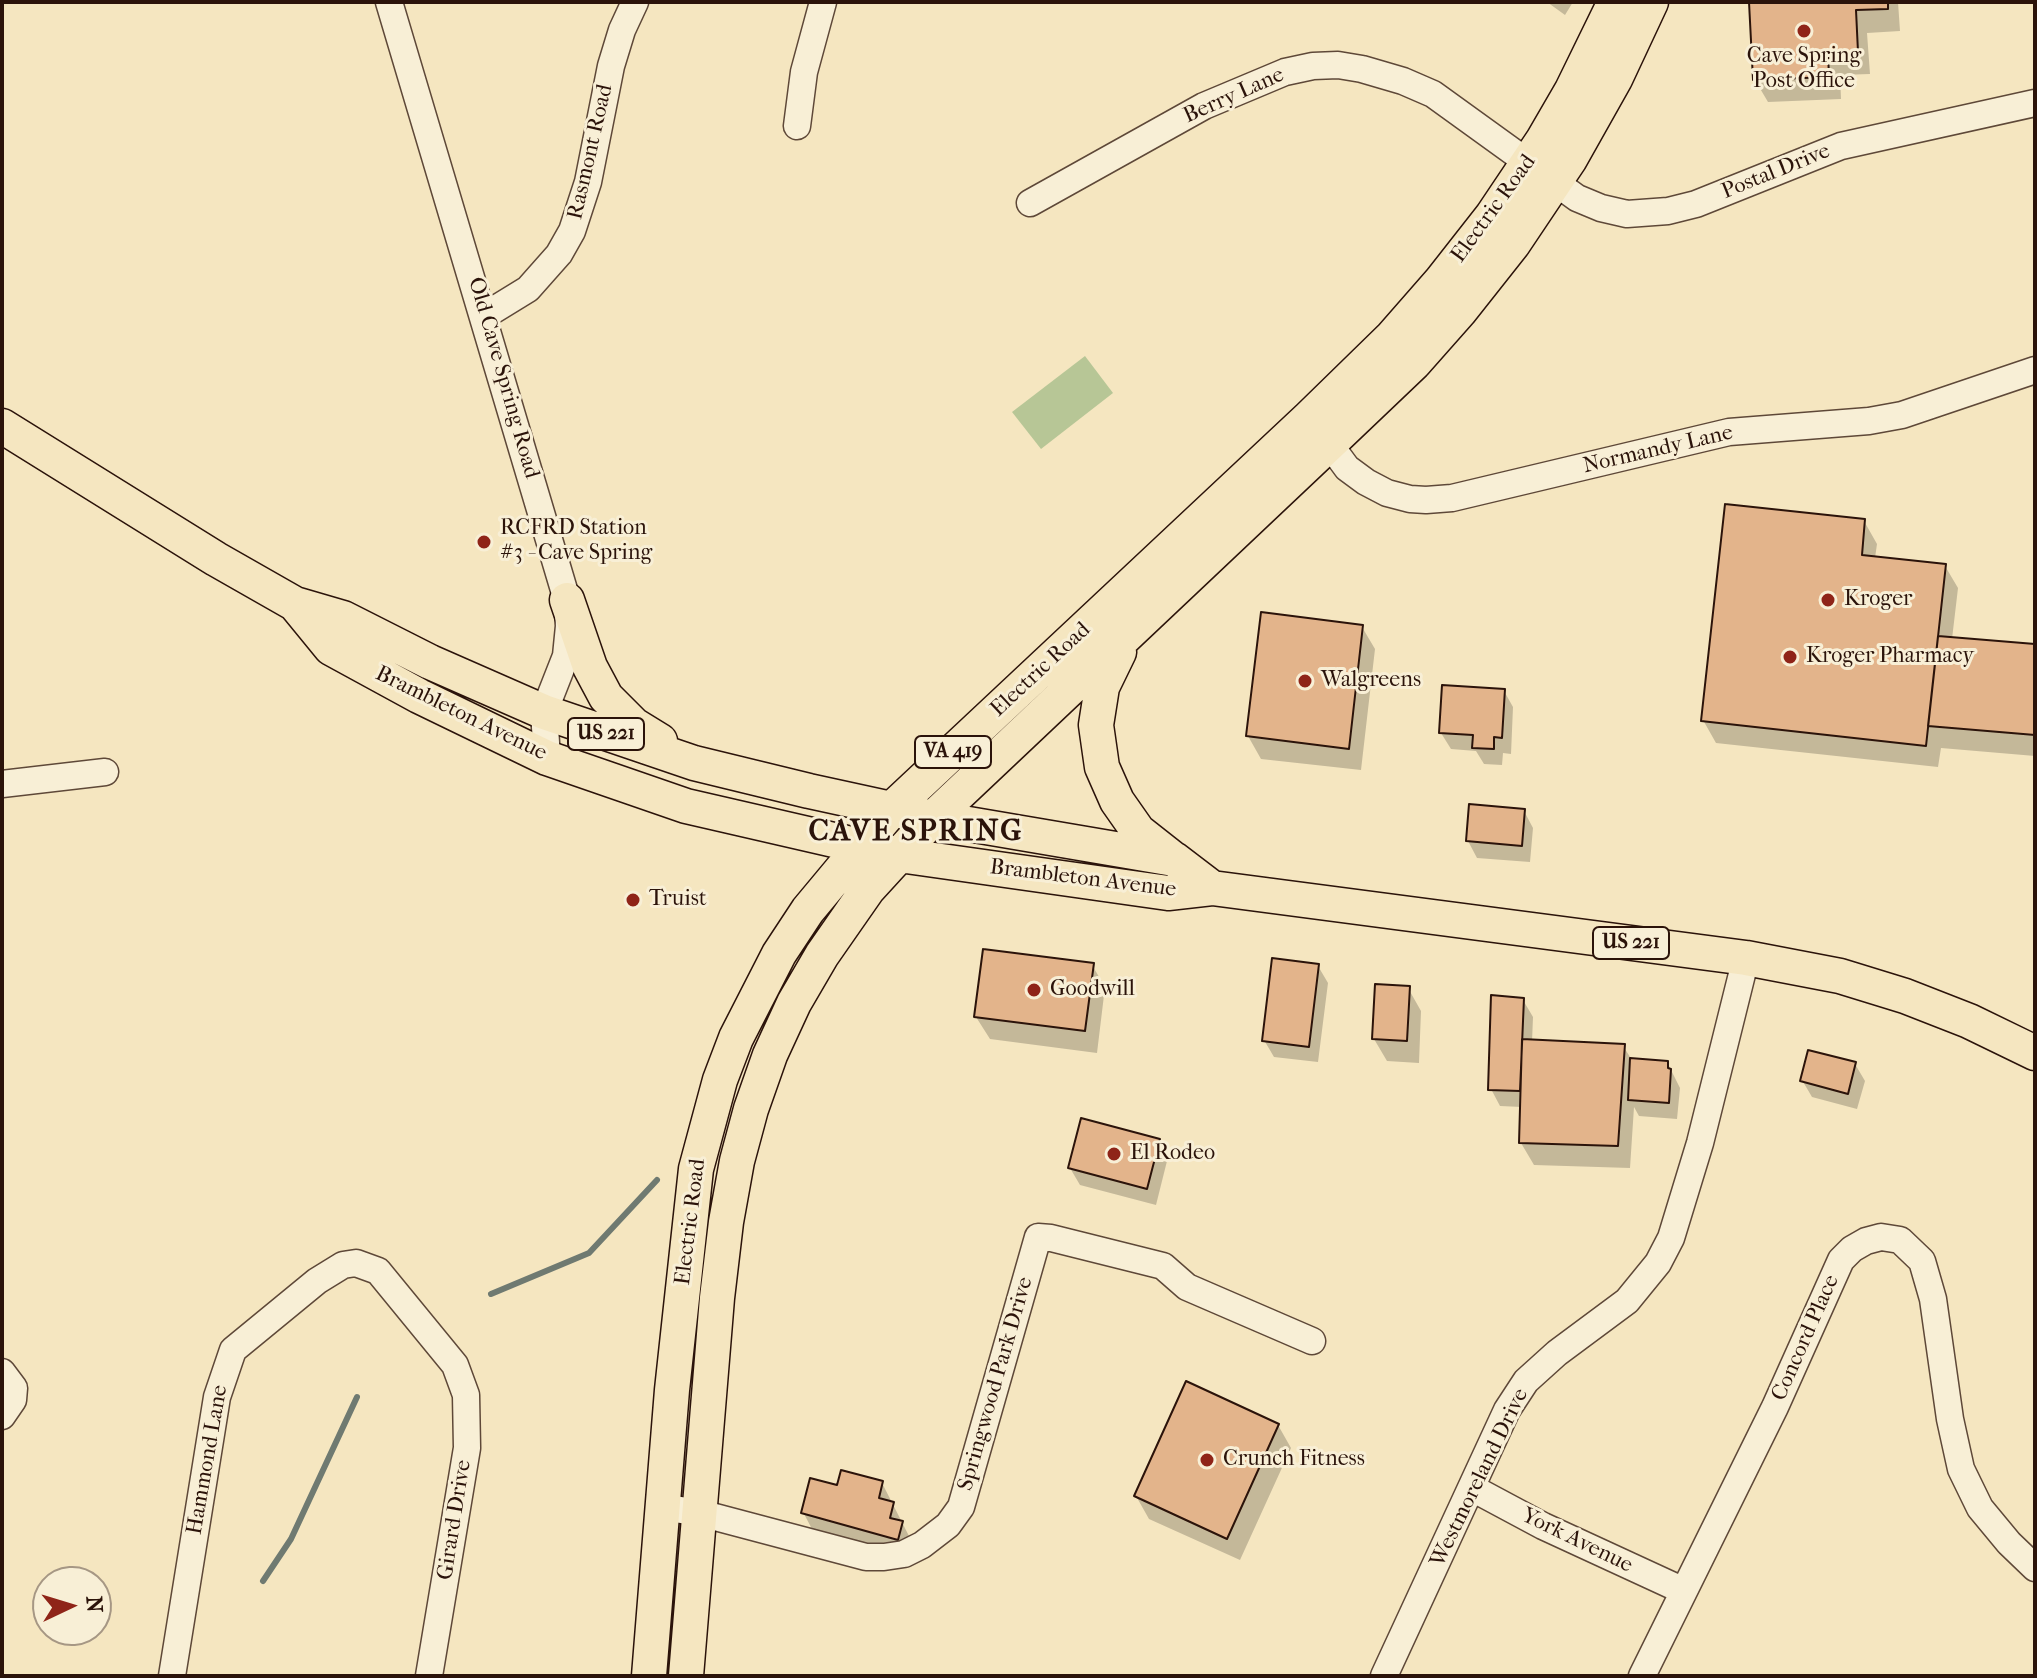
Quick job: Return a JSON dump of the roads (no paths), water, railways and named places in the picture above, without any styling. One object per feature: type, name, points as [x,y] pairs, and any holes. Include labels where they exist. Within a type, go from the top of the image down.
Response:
[{"type":"main road","name":"Electric Road","points":[[686,1676],[723,1249],[737,1161],[770,1055],[794,1003],[822,955],[868,889],[899,855],[933,818],[1128,634],[1319,431],[1492,216],[1528,164],[1572,90],[1615,2]]},
{"type":"main road","name":"Electric Road","points":[[649,1676],[672,1390],[701,1145],[720,1080],[753,1000],[779,954],[808,910],[893,808],[1319,431],[1414,363],[1513,244],[1555,183],[1615,79],[1651,2]]},
{"type":"main road","name":"Brambleton Avenue","points":[[2,426],[216,559],[295,604],[343,618],[430,662],[544,712],[694,763],[933,818],[1174,859],[1212,888]]},
{"type":"main road","points":[[567,600],[590,667],[606,697],[634,725],[694,763]]},
{"type":"main road","name":"Brambleton Avenue","points":[[295,604],[331,648],[419,696],[547,758],[686,806],[899,855],[1168,893],[1212,888],[1746,958],[1840,976],[1905,996],[1969,1021],[2035,1053]]},
{"type":"main road","points":[[1128,634],[1102,687],[1096,725],[1102,767],[1117,801],[1138,831],[1174,859]]},
{"type":"main road","points":[[701,1145],[719,1153],[716,1208],[723,1249]]},
{"type":"street","name":"Old Cave Spring Road","points":[[389,2],[567,600],[569,626],[566,656],[544,712],[547,758]]},
{"type":"street","name":"Rasmont Road","points":[[484,316],[528,289],[559,254],[572,231],[588,182],[611,66],[635,2]]},
{"type":"street","points":[[797,126],[804,72],[823,2]]},
{"type":"street","name":"Berry Lane","points":[[1030,203],[1204,106],[1285,72],[1313,66],[1338,65],[1362,69],[1423,90],[1461,112],[1528,164]]},
{"type":"street","name":"Postal Drive","points":[[1528,164],[1577,198],[1601,208],[1627,214],[1668,211],[1696,204],[1841,146],[2035,103]]},
{"type":"street","name":"Normandy Lane","points":[[1319,431],[1347,468],[1387,493],[1410,499],[1452,498],[1729,432],[1869,421],[1902,415],[2035,370]]},
{"type":"street","points":[[2,784],[105,772]]},
{"type":"street","name":"Westmoreland Drive","points":[[1384,1676],[1507,1410],[1526,1381],[1557,1353],[1627,1301],[1658,1263],[1671,1238],[1700,1143],[1746,958]]},
{"type":"street","name":"Springwood Park Drive","points":[[662,1507],[700,1513],[866,1557],[904,1554],[922,1545],[939,1532],[961,1507],[1038,1237],[1163,1266],[1187,1287],[1312,1341]]},
{"type":"street","name":"Concord Place","points":[[1642,1676],[1775,1407],[1841,1260],[1866,1241],[1881,1237],[1900,1240],[1913,1250],[1927,1273],[1961,1469],[1980,1508],[2035,1568]]},
{"type":"street","name":"Hammond Lane","points":[[172,1676],[217,1397],[233,1350],[317,1281],[343,1265],[356,1263],[378,1271],[455,1365]]},
{"type":"street","name":"Girard Drive","points":[[429,1676],[467,1448],[466,1395],[455,1365]]},
{"type":"street","points":[[2,1372],[14,1388],[13,1400],[2,1416]]},
{"type":"street","name":"York Avenue","points":[[1472,1488],[1543,1526],[1684,1591]]},
{"type":"waterway","points":[[491,1294],[589,1253],[657,1180]]},
{"type":"waterway","points":[[263,1581],[291,1539],[357,1397]]},
{"type":"place","name":"Cave Spring Post Office","points":[[1804,31]]},
{"type":"place","name":"RCFRD Station #3 - Cave Spring","points":[[484,542]]},
{"type":"place","name":"Kroger","points":[[1828,600]]},
{"type":"place","name":"Kroger Pharmacy","points":[[1790,657]]},
{"type":"place","name":"Walgreens","points":[[1305,681]]},
{"type":"place","name":"Truist","points":[[633,900]]},
{"type":"place","name":"Goodwill","points":[[1034,990]]},
{"type":"place","name":"El Rodeo","points":[[1114,1154]]},
{"type":"place","name":"Crunch Fitness","points":[[1207,1460]]},
{"type":"district","name":"CAVE SPRING","points":[[916,833]]}]
